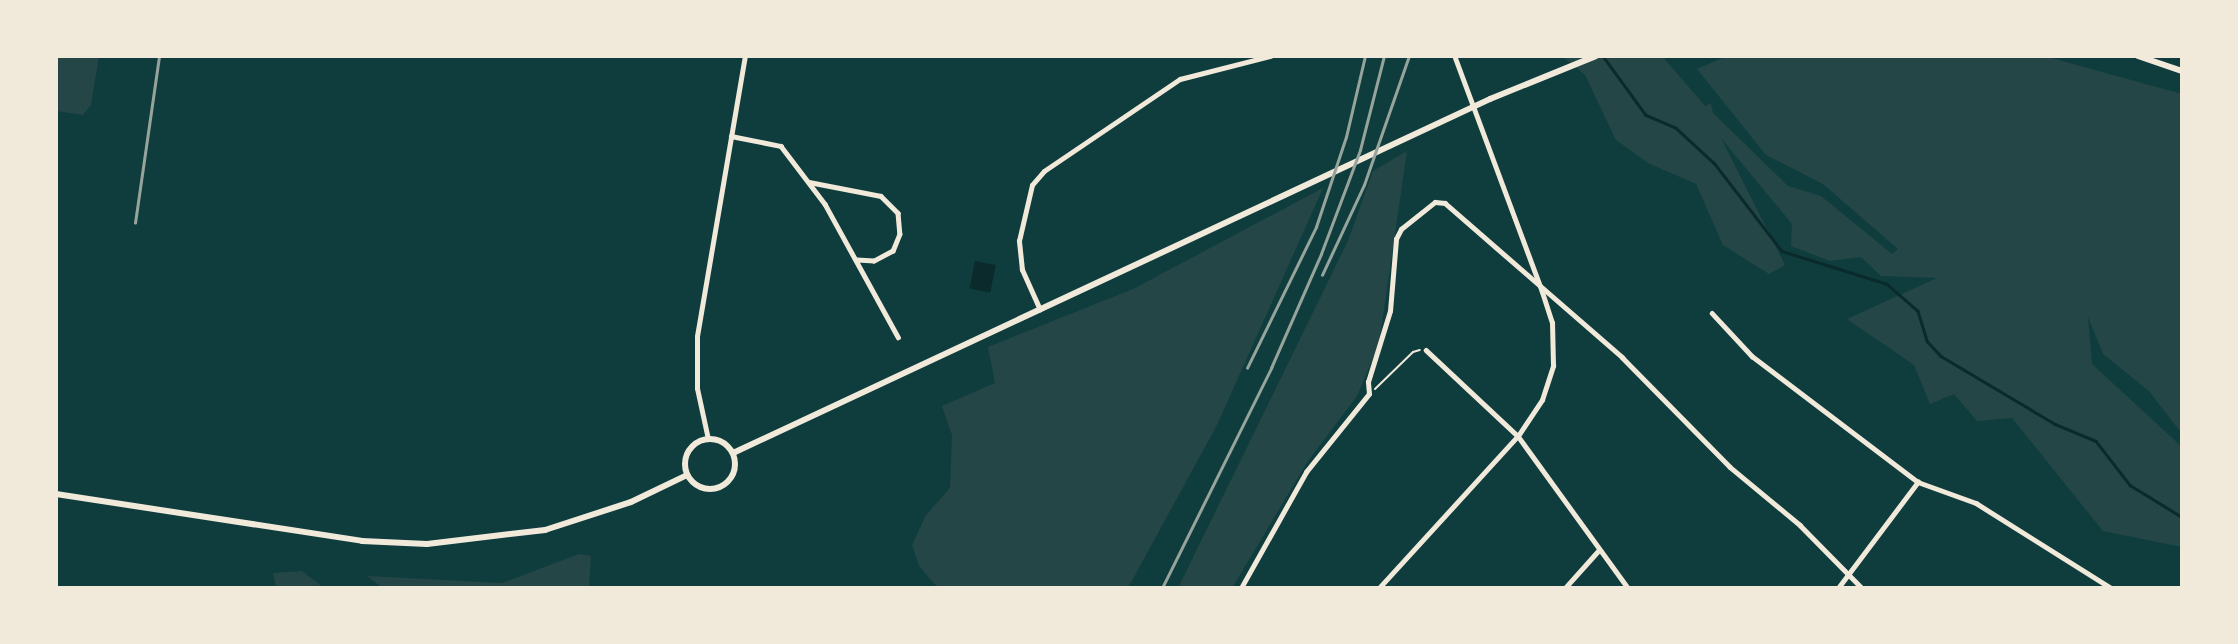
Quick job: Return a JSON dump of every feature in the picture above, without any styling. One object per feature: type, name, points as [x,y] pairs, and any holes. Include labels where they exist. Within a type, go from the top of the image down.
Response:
[{"type":"main road","points":[[733,453],[1490,99],[1596,56]]},
{"type":"main road","points":[[2138,56],[2182,71]]},
{"type":"main road","points":[[708,439],[723,442],[733,453],[734,474],[719,488],[699,486],[687,475],[690,449],[708,439]]},
{"type":"main road","points":[[56,494],[362,541],[427,544],[545,530],[631,502],[687,475]]},
{"type":"street","points":[[708,439],[697,388],[696,340],[745,56]]},
{"type":"street","points":[[1040,310],[1022,270],[1019,241],[1032,186],[1044,171],[1181,79],[1270,56]]},
{"type":"street","points":[[1379,588],[1518,436],[1542,400],[1553,366],[1552,323],[1454,56]]},
{"type":"street","points":[[732,136],[781,146],[808,181],[898,337]]},
{"type":"street","points":[[808,181],[881,196],[898,213],[900,234],[893,251],[874,261],[856,260]]},
{"type":"street","points":[[1241,588],[1306,472],[1369,394],[1368,382],[1390,311],[1396,239],[1401,229],[1435,202],[1445,202],[1542,292],[1622,357],[1730,467],[1849,573],[1862,588]]},
{"type":"street","points":[[1712,313],[1752,356],[1918,482],[1976,503],[2111,588]]},
{"type":"street","points":[[1426,350],[1518,436],[1628,588]]},
{"type":"street","points":[[1838,588],[1918,482]]},
{"type":"street","points":[[1565,588],[1599,550]]},
{"type":"path","points":[[1369,394],[1413,352],[1426,350]]},
{"type":"shaded area","points":[[56,56],[99,56],[91,105],[83,115],[56,111]]},
{"type":"shaded area","points":[[1562,56],[1662,56],[1705,106],[1711,103],[1713,113],[1788,186],[1821,196],[1892,254],[1898,249],[1823,184],[1766,155],[1697,69],[1727,56],[2044,56],[2182,94],[2182,434],[2149,391],[2103,354],[2088,317],[2092,364],[2182,447],[2182,547],[2103,531],[2012,418],[1977,421],[1954,394],[1930,404],[1914,365],[1847,319],[1937,278],[1881,276],[1861,257],[1830,261],[1791,246],[1792,224],[1721,138],[1785,265],[1769,274],[1723,245],[1696,184],[1648,163],[1616,140],[1585,75]]},
{"type":"shaded area","points":[[1407,151],[1379,344],[1357,396],[1308,461],[1232,588],[1178,588],[1348,241],[1373,171]]},
{"type":"shaded area","points":[[1323,188],[1217,425],[1128,588],[938,588],[919,566],[912,545],[926,515],[950,488],[952,435],[942,406],[995,383],[988,347],[1133,289]]},
{"type":"shaded area","points":[[975,261],[996,265],[990,292],[970,288]]},
{"type":"shaded area","points":[[579,554],[591,556],[589,588],[383,588],[367,576],[502,583]]},
{"type":"shaded area","points":[[302,571],[324,588],[276,588],[273,573]]},
{"type":"waterway","points":[[1603,56],[1646,115],[1676,128],[1715,164],[1782,251],[1887,284],[1918,311],[1927,341],[1941,356],[2055,424],[2096,441],[2130,485],[2182,517]]},
{"type":"railway","points":[[135,223],[159,56]]},
{"type":"railway","points":[[1247,368],[1316,227],[1346,137],[1365,56]]},
{"type":"railway","points":[[1162,588],[1271,368],[1321,254],[1360,150],[1384,56]]},
{"type":"railway","points":[[1322,275],[1364,185],[1409,56]]}]
